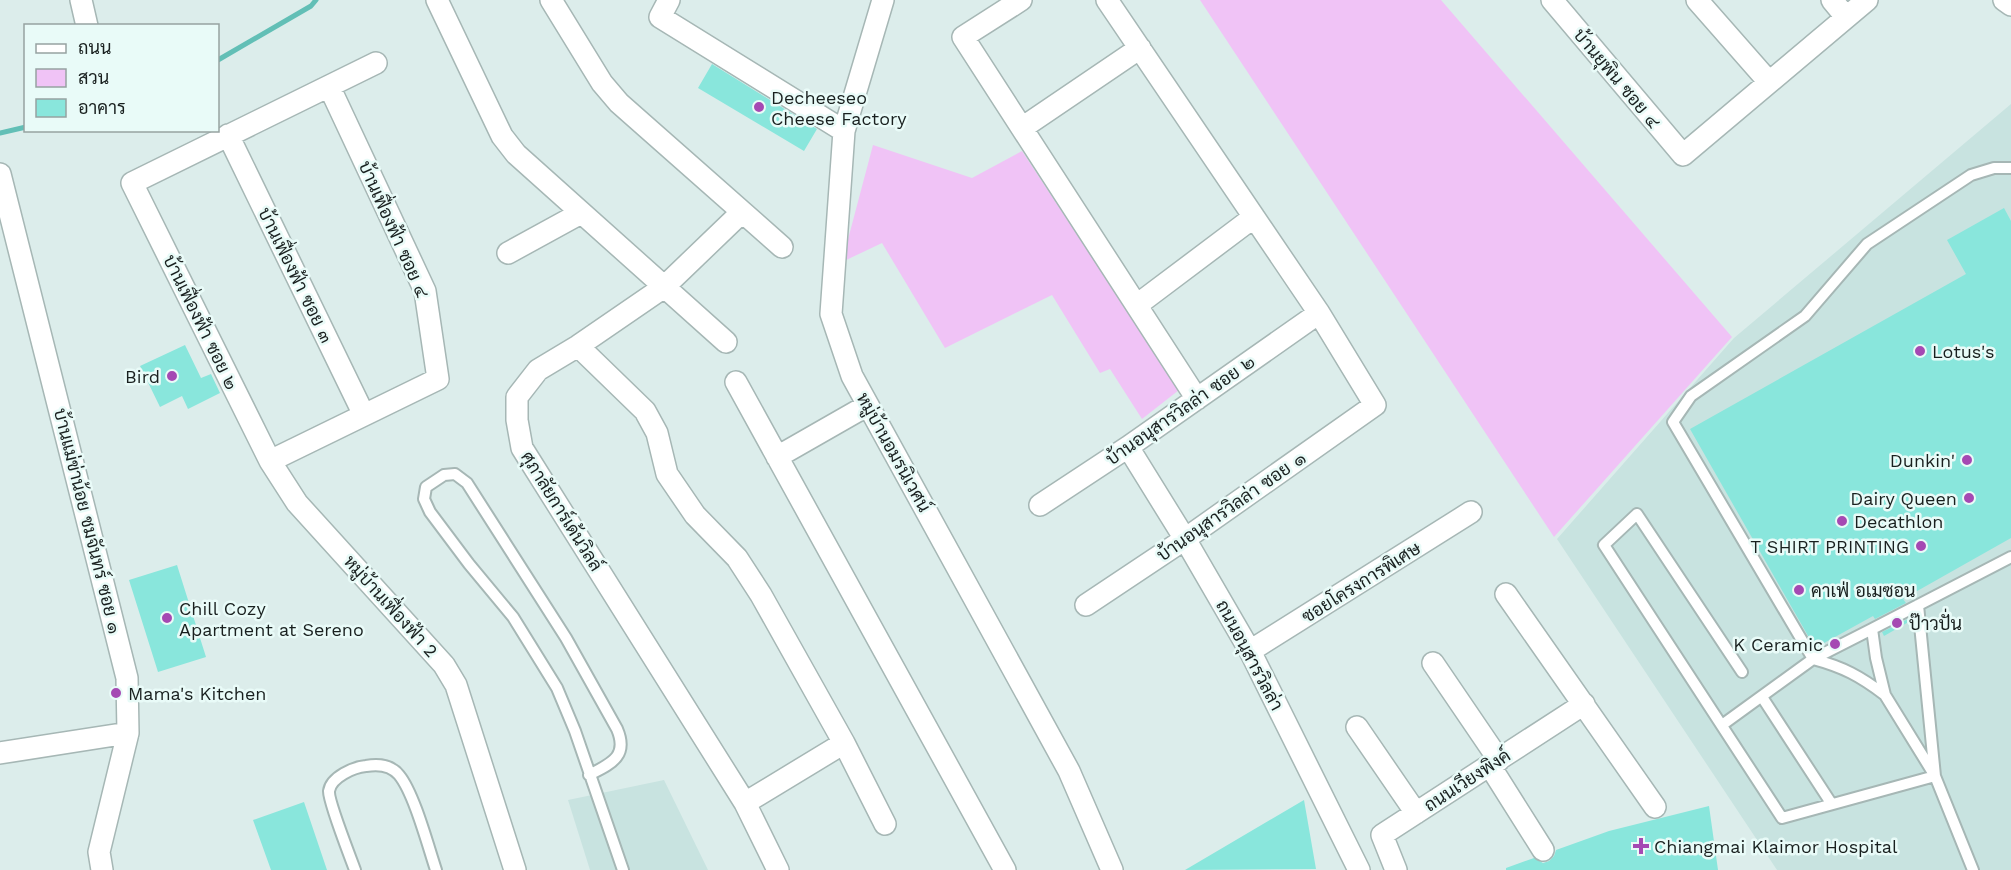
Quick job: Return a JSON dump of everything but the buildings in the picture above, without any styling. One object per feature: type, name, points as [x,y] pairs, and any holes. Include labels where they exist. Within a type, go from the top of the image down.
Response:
[{"type":"street","points":[[81,0],[87,24]]},
{"type":"street","points":[[436,0],[502,136],[516,154],[726,342]]},
{"type":"street","points":[[551,0],[602,82],[619,103],[782,247]]},
{"type":"street","points":[[1021,0],[963,37],[1197,399]]},
{"type":"street","points":[[1107,0],[1319,313]]},
{"type":"street","name":"บ้านยุพิน ซอย ๔","points":[[1552,0],[1683,155],[1769,82]]},
{"type":"street","points":[[1697,0],[1769,82],[1867,0]]},
{"type":"street","points":[[1832,0],[1846,17]]},
{"type":"street","points":[[2004,0],[2011,5]]},
{"type":"street","name":"หมู่บ้านอมรนิเวศน์","points":[[876,3],[844,131],[831,314],[852,375],[1069,771],[1111,869]]},
{"type":"street","points":[[665,9],[844,131]]},
{"type":"street","points":[[1022,128],[1140,48]]},
{"type":"street","points":[[228,135],[376,63]]},
{"type":"street","name":"บ้านเฟื่องฟ้า ซอย ๔","points":[[329,86],[425,291],[438,379],[364,415]]},
{"type":"street","name":"บ้านเฟื่องฟ้า ซอย ๒","points":[[228,135],[132,183],[270,461]]},
{"type":"street","name":"บ้านเฟื่องฟ้า ซอย ๓","points":[[228,135],[364,415]]},
{"type":"street","name":"บ้านแม่ข่าน้อย ชมจันทร์ ซอย ๑","points":[[0,174],[127,678],[128,733],[99,852],[102,870]]},
{"type":"street","name":"ศุภาลัยการ์เด้นวิลล์","points":[[742,212],[664,287],[578,346],[538,370],[517,397],[517,420],[522,448],[745,803],[778,870]]},
{"type":"street","points":[[508,253],[581,213]]},
{"type":"street","points":[[1137,305],[1254,217]]},
{"type":"street","name":"บ้านอนุสารวิลล่า ซอย ๒","points":[[1040,505],[1128,447],[1319,313]]},
{"type":"street","name":"บ้านอนุสารวิลล่า ซอย ๑","points":[[1086,605],[1185,539],[1375,405],[1319,313]]},
{"type":"street","points":[[578,346],[645,411],[657,433],[667,474],[695,515],[737,558],[761,595],[844,743],[885,824]]},
{"type":"street","points":[[736,382],[1005,870]]},
{"type":"street","points":[[777,457],[868,405]]},
{"type":"street","points":[[270,461],[364,415]]},
{"type":"street","name":"ถนนอนุสารวิลล่า","points":[[1128,447],[1250,651],[1359,870]]},
{"type":"street","name":"หมู่บ้านเฟื่องฟ้า 2","points":[[270,461],[297,503],[444,665],[456,685],[515,870]]},
{"type":"street","name":"ซอยโครงการพิเศษ","points":[[1250,651],[1472,512]]},
{"type":"street","points":[[1506,594],[1654,807]]},
{"type":"street","points":[[1433,663],[1494,763],[1543,850]]},
{"type":"street","name":"ถนนเวียงพิงค์","points":[[1396,870],[1382,835],[1584,704]]},
{"type":"street","points":[[1357,727],[1416,813]]},
{"type":"street","points":[[0,753],[128,733]]},
{"type":"street","points":[[745,803],[844,743]]},
{"type":"lane","points":[[1885,695],[1849,670],[1813,659],[1673,422],[1691,396],[1805,316],[1867,244],[1971,176],[1995,168],[2011,168]]},
{"type":"lane","points":[[589,775],[608,765],[620,753],[621,744],[617,729],[566,638],[467,483],[455,474],[444,475],[426,487],[424,499],[426,505],[444,533],[513,617],[557,688],[575,731],[589,775],[623,870]]},
{"type":"lane","points":[[1742,672],[1637,514],[1604,545],[1782,818],[1935,776]]},
{"type":"lane","points":[[1722,725],[1813,659],[2011,557]]},
{"type":"lane","points":[[1918,605],[1935,776]]},
{"type":"lane","points":[[1872,629],[1875,658],[1885,695],[1935,776],[1973,870]]},
{"type":"lane","points":[[1762,697],[1831,803]]},
{"type":"lane","points":[[355,870],[329,791],[342,775],[357,767],[381,765],[395,771],[406,786],[436,870]]},
{"type":"shaded area","points":[[2011,104],[2011,870],[1777,870],[1557,539],[1734,338]]},
{"type":"shaded area","points":[[664,780],[708,870],[590,870],[568,800]]},
{"type":"green space","points":[[1200,0],[1441,0],[1732,337],[1554,537]]},
{"type":"green space","points":[[873,145],[972,178],[1022,151],[1179,390],[1142,419],[1110,369],[1100,373],[1052,295],[945,348],[882,243],[842,262]]},
{"type":"waterway","points":[[219,59],[311,6],[316,0]]},
{"type":"waterway","points":[[0,133],[24,127]]},
{"type":"place","name":"Decheeseo Cheese Factory","points":[[759,107]]},
{"type":"place","name":"Lotus's","points":[[1920,351]]},
{"type":"place","name":"Bird","points":[[172,376]]},
{"type":"place","name":"Dunkin'","points":[[1967,460]]},
{"type":"place","name":"Dairy Queen","points":[[1969,498]]},
{"type":"place","name":"Decathlon","points":[[1842,521]]},
{"type":"place","name":"T SHIRT PRINTING","points":[[1921,546]]},
{"type":"place","name":"คาเฟ่ อเมซอน","points":[[1799,590]]},
{"type":"place","name":"Chill Cozy Apartment at Sereno","points":[[167,618]]},
{"type":"place","name":"ป๊าวปั่น","points":[[1897,623]]},
{"type":"place","name":"K Ceramic","points":[[1835,644]]},
{"type":"place","name":"Mama's Kitchen","points":[[116,693]]},
{"type":"place","name":"Chiangmai Klaimor Hospital","points":[[1641,846]]}]
